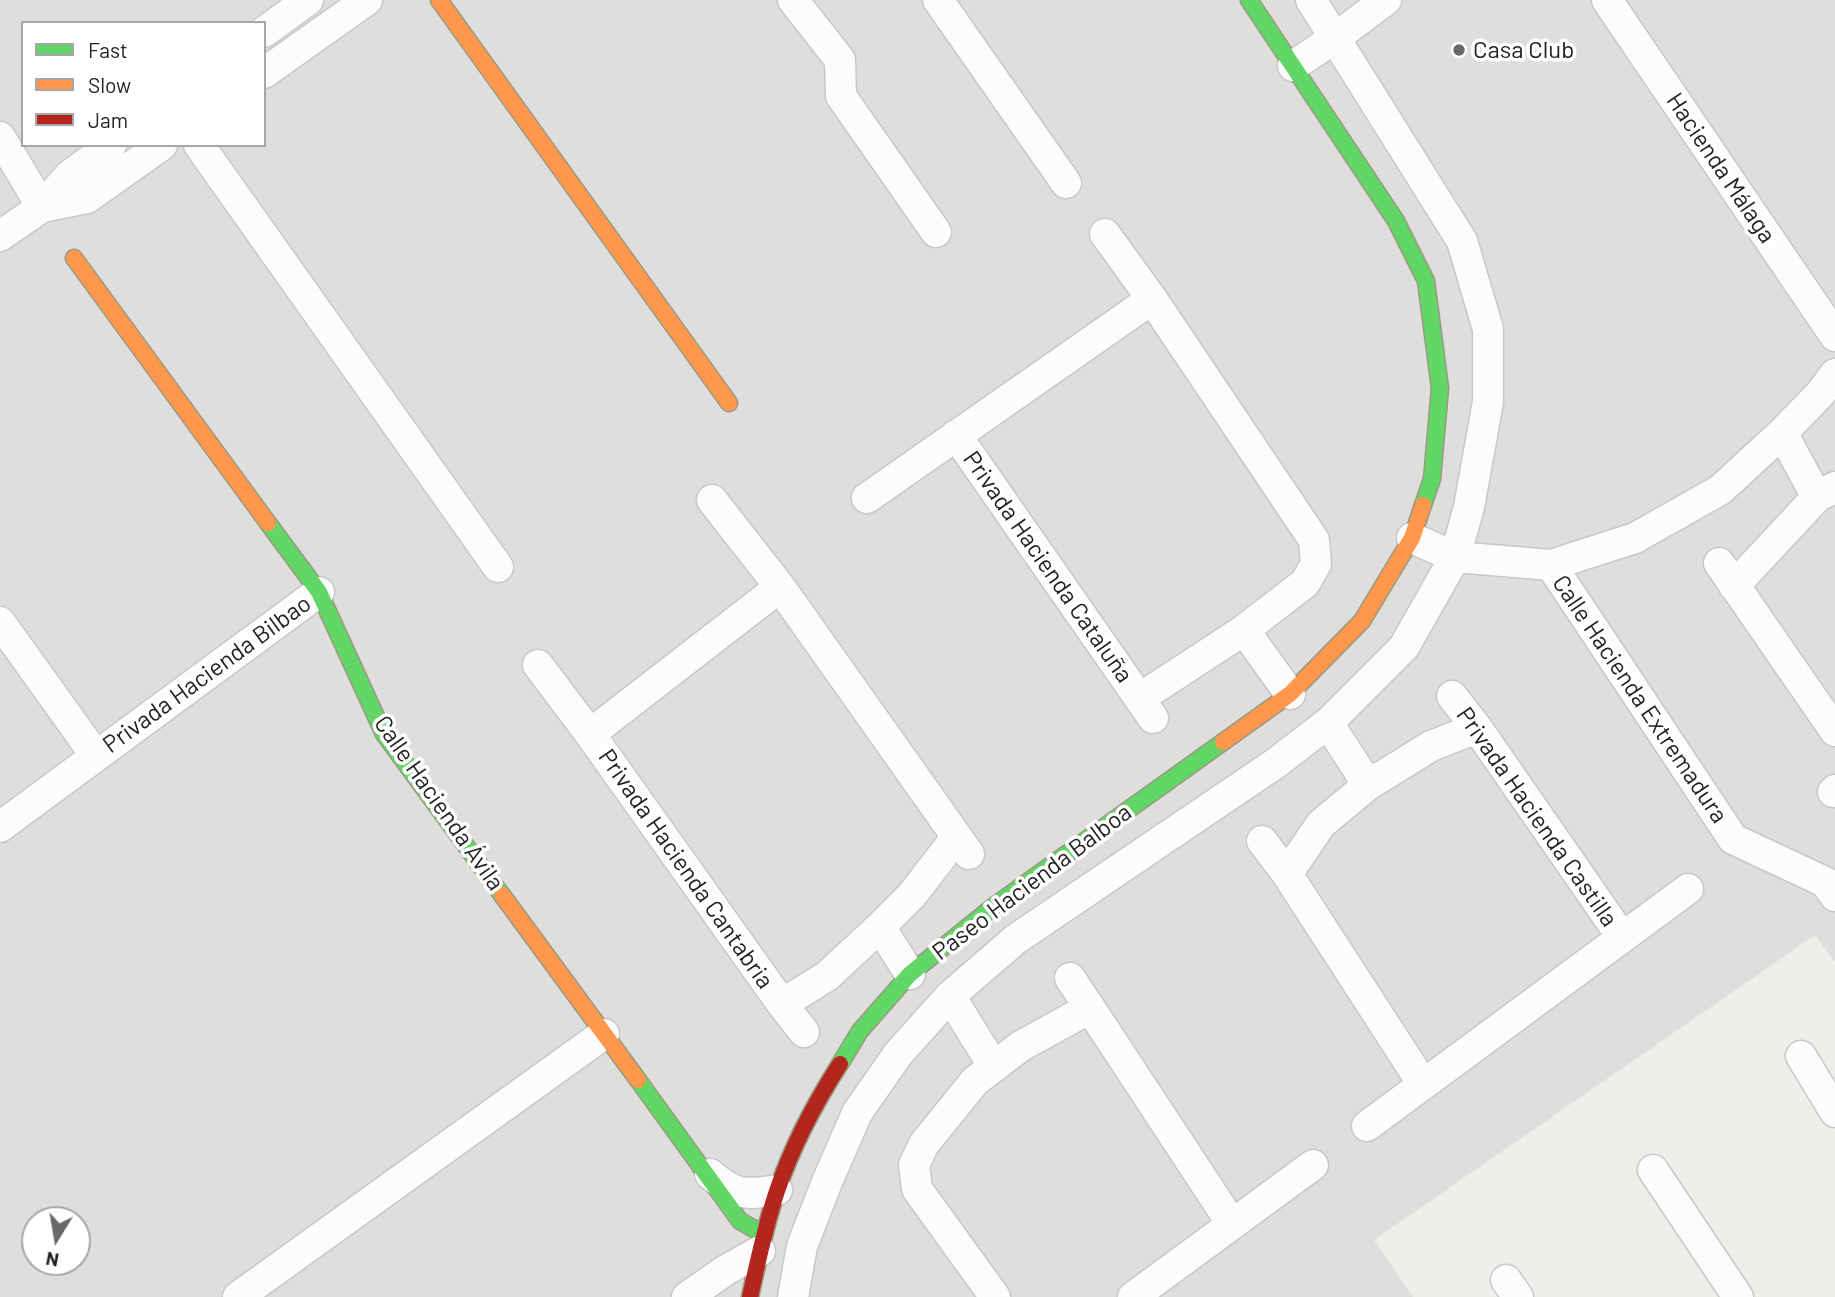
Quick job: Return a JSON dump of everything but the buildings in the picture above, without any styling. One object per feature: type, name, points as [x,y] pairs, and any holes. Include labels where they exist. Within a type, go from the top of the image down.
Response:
[{"type":"street","points":[[266,31],[308,0]]},
{"type":"street","points":[[266,72],[366,0]]},
{"type":"street","points":[[439,0],[729,403]]},
{"type":"street","points":[[793,0],[840,60],[841,96],[936,232]]},
{"type":"street","points":[[938,0],[1066,183]]},
{"type":"street","name":"Paseo Hacienda Balboa","points":[[750,1297],[755,1234],[819,1097],[860,1031],[910,974],[994,906],[1290,694],[1362,621],[1412,538],[1432,479],[1440,388],[1426,281],[1396,220],[1249,0]]},
{"type":"street","name":"Paseo Hacienda Balboa","points":[[793,1297],[802,1246],[827,1182],[857,1114],[898,1054],[950,996],[1016,939],[1276,763],[1328,723],[1404,647],[1455,557],[1469,507],[1488,402],[1488,329],[1462,241],[1311,0]]},
{"type":"street","points":[[1293,66],[1386,0]]},
{"type":"street","name":"Hacienda Málaga","points":[[1607,0],[1835,336]]},
{"type":"street","points":[[0,137],[42,207]]},
{"type":"street","points":[[0,236],[42,207],[70,175],[108,147]]},
{"type":"street","points":[[42,207],[87,198],[159,147]]},
{"type":"street","points":[[200,147],[498,567]]},
{"type":"street","name":"Privada Hacienda Cataluña","points":[[956,435],[1146,708],[1305,583],[1316,564],[1314,540],[1152,299],[1105,234]]},
{"type":"street","name":"Calle Hacienda Ávila","points":[[74,258],[319,592],[384,734],[701,1166],[755,1234]]},
{"type":"street","name":"Privada Hacienda Cataluña","points":[[867,498],[1152,299]]},
{"type":"street","points":[[1412,538],[1455,557],[1551,565],[1635,538],[1720,490],[1782,433],[1820,394],[1835,374]]},
{"type":"street","points":[[1782,433],[1826,492],[1727,574],[1835,731]]},
{"type":"street","name":"Privada Hacienda Cantabria","points":[[712,500],[780,587],[962,846],[827,976],[782,1004]]},
{"type":"street","name":"Calle Hacienda Extremadura","points":[[1551,565],[1733,839],[1825,882],[1835,896]]},
{"type":"street","name":"Privada Hacienda Cantabria","points":[[590,734],[780,587]]},
{"type":"street","name":"Privada Hacienda Bilbao","points":[[0,827],[319,592]]},
{"type":"street","name":"Privada Hacienda Bilbao","points":[[0,622],[96,756]]},
{"type":"street","points":[[1244,631],[1290,694]]},
{"type":"street","name":"Privada Hacienda Cantabria","points":[[538,665],[804,1032]]},
{"type":"street","name":"Privada Hacienda Castilla","points":[[1452,696],[1622,937]]},
{"type":"street","points":[[1328,723],[1368,785]]},
{"type":"street","points":[[1287,874],[1321,824],[1368,785],[1431,746],[1477,728]]},
{"type":"street","points":[[1262,841],[1287,874],[1423,1084]]},
{"type":"street","name":"Privada Hacienda Castilla","points":[[1367,1126],[1688,889]]},
{"type":"street","points":[[880,927],[910,974]]},
{"type":"street","points":[[1070,978],[1232,1224]]},
{"type":"street","points":[[950,996],[994,1067]]},
{"type":"street","points":[[995,1297],[917,1189],[914,1166],[924,1144],[975,1081],[1021,1046],[1090,1008]]},
{"type":"street","points":[[238,1297],[604,1034]]},
{"type":"street","points":[[1801,1056],[1835,1112]]},
{"type":"street","points":[[1133,1297],[1313,1165]]},
{"type":"street","name":"Calle Hacienda Ávila","points":[[701,1166],[719,1182],[749,1195],[782,1177]]},
{"type":"street","points":[[1653,1170],[1738,1297]]},
{"type":"street","points":[[782,1177],[827,1182]]},
{"type":"street","points":[[687,1297],[717,1276],[755,1234]]},
{"type":"shaded area","points":[[0,0],[1835,0],[1835,962],[1815,935],[1374,1240],[1413,1297],[0,1297]]},
{"type":"traffic: fast","points":[[1249,0],[1396,221],[1426,281],[1440,388],[1432,479],[1423,505]]},
{"type":"traffic: fast","points":[[268,523],[319,592],[384,734],[502,895]]},
{"type":"traffic: fast","points":[[840,1064],[860,1031],[910,974],[994,906],[1223,742]]},
{"type":"traffic: fast","points":[[638,1080],[740,1221],[754,1229],[765,1230]]},
{"type":"traffic: slow","points":[[439,0],[729,403]]},
{"type":"traffic: slow","points":[[74,258],[268,523]]},
{"type":"traffic: slow","points":[[1223,742],[1290,694],[1362,621],[1412,538],[1423,505]]},
{"type":"traffic: slow","points":[[502,895],[638,1080]]},
{"type":"traffic: jam","points":[[750,1297],[765,1230],[783,1175],[805,1126],[840,1064]]},
{"type":"place","name":"Casa Club","points":[[1459,50]]}]
